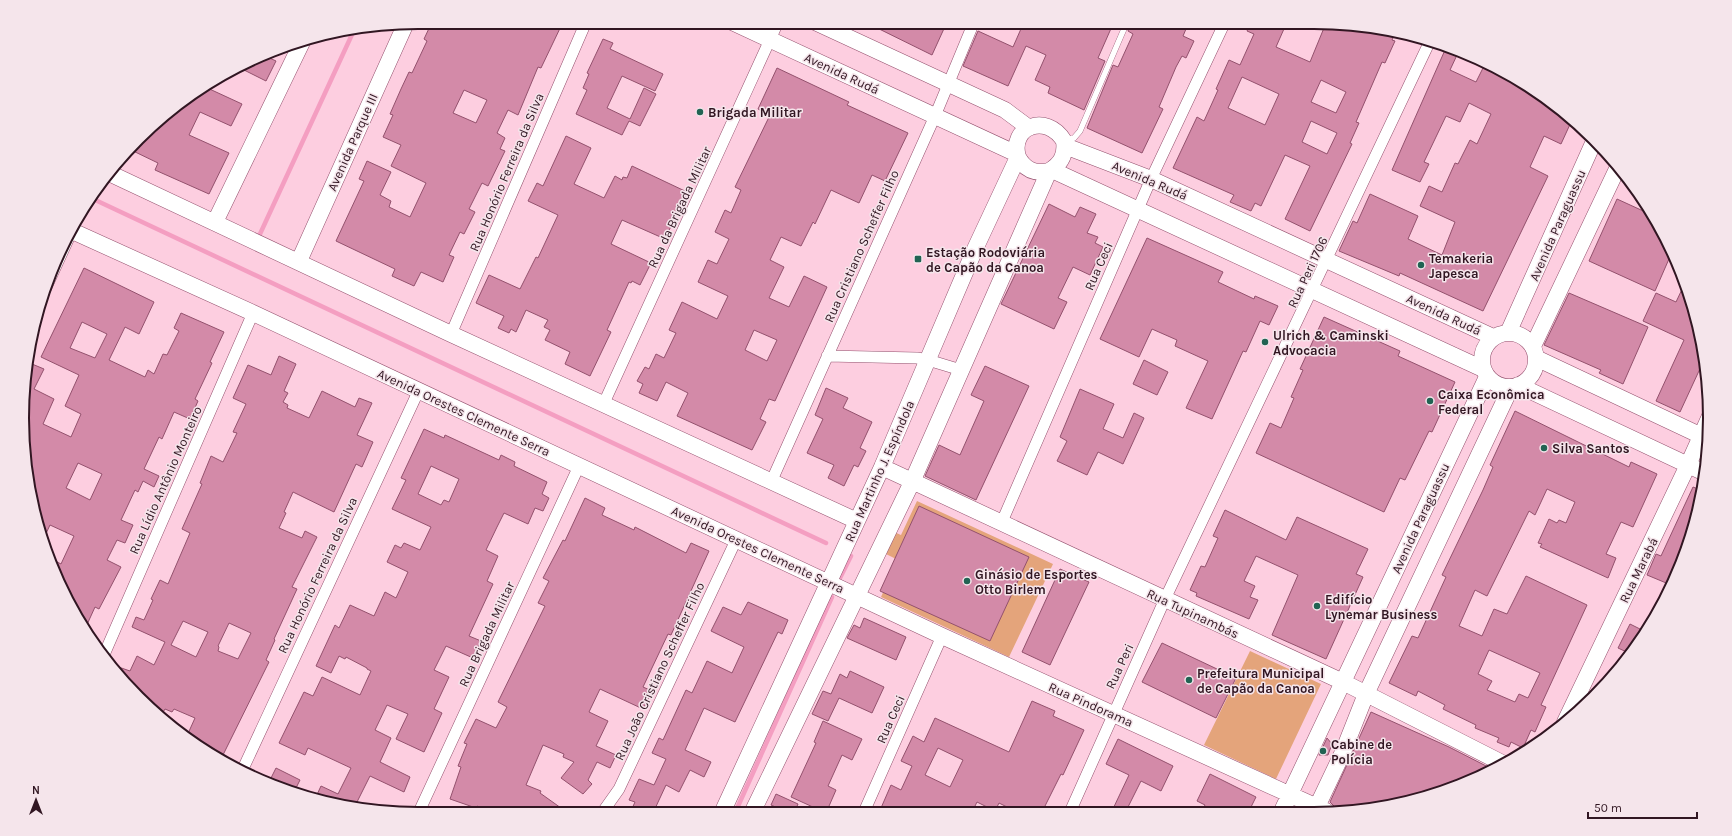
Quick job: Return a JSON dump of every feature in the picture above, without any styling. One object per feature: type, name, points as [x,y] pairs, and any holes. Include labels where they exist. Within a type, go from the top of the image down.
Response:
[{"type":"main road","name":"Avenida Rudá","points":[[747,29],[1017,155],[1026,168],[1033,172],[1051,170],[1313,290],[1485,373]]},
{"type":"main road","points":[[830,29],[1005,110],[1029,128]]},
{"type":"main road","name":"Avenida Parque III","points":[[299,261],[403,30]]},
{"type":"main road","points":[[215,222],[298,48]]},
{"type":"main road","name":"Avenida Rudá","points":[[1029,128],[1037,125],[1046,125],[1054,129],[1064,143],[1151,179],[1328,260],[1501,335]]},
{"type":"main road","name":"Rua Martinho J. Espíndola","points":[[725,807],[882,467],[1017,155],[1017,143],[1020,137],[1029,128]]},
{"type":"main road","points":[[755,807],[912,482],[1051,170],[1060,163],[1063,156],[1064,143]]},
{"type":"main road","name":"Avenida Paraguassu","points":[[1501,335],[1592,146]]},
{"type":"main road","points":[[1514,386],[1527,380],[1533,373],[1534,352],[1615,173]]},
{"type":"main road","points":[[114,175],[299,261],[451,334],[772,480],[857,521]]},
{"type":"main road","name":"Avenida Orestes Clemente Serra","points":[[76,232],[253,313],[418,392],[737,538],[857,596]]},
{"type":"main road","points":[[1700,471],[1514,386],[1502,386],[1493,383],[1485,373],[1482,351],[1501,335],[1520,334],[1527,339],[1534,352],[1702,437]]},
{"type":"main road","name":"Avenida Paraguassu","points":[[1284,807],[1485,373]]},
{"type":"main road","name":"Avenida Paraguassu","points":[[1321,807],[1366,694],[1514,386]]},
{"type":"main road","name":"Rua Marabá","points":[[1571,709],[1688,465],[1702,441]]},
{"type":"main road","name":"Rua Tupinambás","points":[[882,467],[1001,524],[1343,682],[1498,761]]},
{"type":"main road","name":"Rua Pindorama","points":[[857,596],[1316,807]]},
{"type":"street","name":"Rua Honório Ferreira da Silva","points":[[451,334],[583,29]]},
{"type":"street","name":"Rua da Brigada Militar","points":[[604,403],[775,29]]},
{"type":"street","name":"Rua Cristiano Scheffer Filho","points":[[772,480],[935,116],[971,29]]},
{"type":"street","name":"Rua Ceci","points":[[1001,524],[1151,179],[1222,29]]},
{"type":"street","name":"Rua Peri 1706","points":[[1165,599],[1328,260],[1428,46]]},
{"type":"street","name":"Rua Lídio Antônio Monteiro","points":[[106,651],[253,313]]},
{"type":"street","points":[[827,356],[928,360],[961,370]]},
{"type":"street","name":"Rua Honório Ferreira da Silva","points":[[244,766],[418,392]]},
{"type":"street","name":"Rua Brigada Militar","points":[[421,807],[579,466]]},
{"type":"street","name":"Rua João Cristiano Scheffer Filho","points":[[606,807],[619,789],[737,538]]},
{"type":"street","name":"Rua Peri","points":[[1072,807],[1165,599]]},
{"type":"street","name":"Rua Ceci","points":[[866,807],[942,636]]},
{"type":"lane","points":[[1064,143],[1074,138],[1080,131],[1124,29]]},
{"type":"shaded area","name":"Ginásio de Esportes Otto Birlem","points":[[917,501],[1053,564],[1009,657],[881,597],[898,560],[884,553],[894,532],[901,535]]},
{"type":"shaded area","points":[[1250,651],[1321,684],[1276,779],[1204,745]]},
{"type":"building","points":[[429,29],[560,29],[541,68],[538,67],[518,115],[508,110],[497,133],[505,138],[500,149],[505,151],[488,186],[482,183],[469,209],[475,212],[464,234],[460,232],[449,255],[454,257],[443,282],[421,272],[414,286],[392,276],[395,269],[336,241],[364,181],[359,179],[367,161],[391,172],[380,195],[391,201],[389,207],[410,217],[426,183],[391,166],[401,145],[383,137],[393,115],[390,114],[401,89],[409,72],[412,73],[427,41],[424,39]],"holes":[[[464,90],[487,100],[476,123],[453,113]]]},
{"type":"building","points":[[879,29],[944,29],[932,55]]},
{"type":"building","points":[[1021,29],[1111,29],[1098,58],[1105,61],[1084,110],[1048,93],[1050,87],[1035,80],[1046,55],[1026,46],[1008,86],[963,66],[978,31],[1013,47]]},
{"type":"building","points":[[1129,29],[1186,29],[1183,36],[1194,41],[1186,58],[1182,56],[1176,67],[1159,107],[1163,109],[1142,153],[1087,128],[1113,65],[1118,67],[1133,34],[1128,31]]},
{"type":"building","points":[[1248,29],[1284,29],[1276,47],[1310,62],[1323,29],[1365,32],[1390,36],[1393,37],[1392,40],[1395,41],[1385,63],[1382,62],[1356,122],[1359,123],[1350,143],[1352,144],[1310,231],[1285,219],[1310,166],[1285,155],[1261,206],[1255,203],[1251,211],[1230,202],[1234,195],[1173,168],[1197,117],[1204,121],[1229,60],[1240,65],[1254,34],[1247,31]],"holes":[[[1242,77],[1279,94],[1265,125],[1228,108]],[[1321,80],[1346,92],[1336,113],[1311,102]],[[1311,121],[1337,133],[1327,154],[1302,142]]]},
{"type":"building","points":[[603,39],[613,43],[610,49],[663,74],[655,91],[622,76],[607,108],[630,119],[644,88],[656,94],[640,126],[629,121],[622,135],[576,114],[587,90],[583,88],[589,74],[587,73]]},
{"type":"building","points":[[1444,52],[1456,56],[1450,70],[1476,82],[1483,68],[1486,69],[1509,81],[1551,109],[1569,126],[1561,144],[1544,136],[1530,167],[1548,176],[1483,311],[1400,273],[1399,276],[1339,251],[1353,221],[1357,223],[1370,194],[1418,216],[1408,239],[1442,255],[1455,222],[1420,206],[1429,186],[1442,192],[1455,163],[1458,164],[1470,140],[1477,144],[1491,114],[1469,103],[1460,122],[1446,116],[1424,162],[1429,164],[1420,182],[1392,170]]},
{"type":"building","points":[[270,58],[276,61],[266,81],[244,70]]},
{"type":"building","points":[[777,68],[849,102],[847,105],[908,133],[885,181],[872,175],[859,203],[831,190],[815,224],[813,222],[801,246],[781,237],[770,260],[784,267],[769,298],[789,307],[804,276],[827,287],[775,401],[769,399],[760,419],[766,422],[752,450],[677,416],[688,393],[666,382],[657,401],[639,393],[643,384],[637,381],[645,367],[649,369],[656,354],[664,358],[676,333],[669,330],[682,302],[717,319],[728,296],[698,282],[708,260],[717,264],[729,239],[715,232],[725,210],[731,213],[741,190],[735,187],[770,115],[758,109]],"holes":[[[754,330],[777,340],[767,361],[745,350]]]},
{"type":"building","points":[[210,89],[242,104],[231,126],[200,112],[189,135],[229,153],[209,194],[155,170],[158,163],[135,152],[181,109]]},
{"type":"building","points":[[566,136],[591,148],[574,184],[604,198],[615,176],[622,180],[623,177],[627,178],[632,166],[687,192],[665,239],[622,220],[611,244],[651,263],[640,285],[632,281],[631,283],[629,282],[607,330],[611,332],[590,376],[565,364],[570,352],[545,340],[550,330],[544,327],[548,320],[526,310],[516,332],[511,329],[509,333],[498,328],[504,316],[476,303],[489,275],[520,289],[536,257],[538,258],[558,215],[528,201],[537,183],[543,186]]},
{"type":"building","points":[[1617,199],[1643,211],[1663,246],[1669,259],[1655,291],[1589,261]]},
{"type":"building","points":[[1049,204],[1075,217],[1080,207],[1096,214],[1087,233],[1098,237],[1095,243],[1103,247],[1090,275],[1073,267],[1058,298],[1067,302],[1054,329],[1001,304]]},
{"type":"building","points":[[1147,238],[1223,272],[1218,282],[1254,299],[1255,296],[1278,306],[1269,325],[1260,321],[1246,352],[1243,351],[1212,419],[1186,408],[1208,361],[1175,346],[1177,340],[1152,329],[1139,357],[1100,339]]},
{"type":"building","points":[[84,268],[154,302],[139,334],[125,327],[109,360],[145,377],[148,370],[154,374],[163,354],[167,355],[179,331],[174,328],[181,313],[224,332],[210,362],[212,363],[195,399],[198,401],[190,419],[174,412],[162,439],[159,437],[144,469],[159,476],[154,487],[143,481],[138,492],[135,490],[121,520],[133,525],[125,543],[117,540],[107,560],[121,567],[99,609],[95,607],[88,623],[69,590],[57,562],[61,564],[74,536],[50,525],[46,532],[42,519],[32,469],[29,418],[32,364],[44,369],[34,389],[54,399],[43,424],[71,437],[81,414],[65,406],[79,375],[41,357]],"holes":[[[82,322],[107,334],[95,358],[70,348]],[[78,463],[102,474],[90,500],[66,488]]]},
{"type":"building","points":[[1681,291],[1690,317],[1700,368],[1680,412],[1656,401],[1684,340],[1643,321],[1656,293],[1676,302]]},
{"type":"building","points":[[1569,293],[1648,327],[1623,384],[1599,373],[1601,370],[1544,345]]},
{"type":"building","points":[[1324,317],[1400,351],[1398,356],[1455,382],[1432,432],[1429,431],[1405,480],[1400,478],[1384,512],[1256,453],[1270,423],[1281,428],[1294,398],[1291,397],[1303,370],[1300,369]]},
{"type":"building","points":[[279,356],[296,364],[284,391],[288,393],[283,402],[288,405],[287,408],[309,418],[322,391],[355,407],[359,398],[372,403],[357,435],[373,442],[362,467],[356,464],[334,512],[293,492],[279,528],[302,538],[305,531],[317,537],[292,587],[297,589],[274,639],[275,640],[266,660],[269,662],[223,755],[189,732],[195,718],[174,709],[172,712],[165,709],[164,711],[143,693],[120,668],[130,671],[137,656],[154,665],[165,642],[132,627],[136,617],[144,620],[153,600],[151,599],[160,580],[168,584],[190,533],[182,529],[202,484],[200,483],[211,456],[223,462],[237,433],[233,432],[246,404],[233,398],[248,365],[271,375]],"holes":[[[183,621],[208,632],[196,657],[171,645]],[[229,623],[251,633],[238,659],[218,651],[218,646]]]},
{"type":"building","points":[[1144,360],[1168,372],[1157,395],[1133,384]]},
{"type":"building","points":[[985,366],[1029,386],[976,500],[925,476],[939,445],[960,455],[984,401],[971,395]]},
{"type":"building","points":[[826,388],[848,398],[843,408],[872,422],[860,448],[866,451],[858,467],[854,465],[844,486],[828,478],[834,465],[807,453],[823,419],[815,415]]},
{"type":"building","points":[[1080,389],[1114,404],[1103,429],[1123,438],[1134,413],[1144,418],[1123,464],[1098,452],[1087,475],[1057,461],[1067,441],[1060,437]]},
{"type":"building","points":[[1515,411],[1629,467],[1631,462],[1657,474],[1633,527],[1621,522],[1606,554],[1616,558],[1608,578],[1540,547],[1542,544],[1538,543],[1549,519],[1557,523],[1559,520],[1566,523],[1575,502],[1547,489],[1535,515],[1529,511],[1487,596],[1475,590],[1459,626],[1482,636],[1494,609],[1507,614],[1526,576],[1587,605],[1541,705],[1546,707],[1535,732],[1531,730],[1525,744],[1521,747],[1511,742],[1509,747],[1497,742],[1499,738],[1475,728],[1476,725],[1443,709],[1445,705],[1418,691],[1416,696],[1389,683],[1412,636],[1418,638],[1446,577],[1442,575],[1493,467],[1490,465]],"holes":[[[1489,650],[1540,673],[1528,698],[1519,694],[1515,702],[1487,690],[1492,681],[1478,674]]]},
{"type":"building","points":[[424,429],[444,438],[445,435],[499,460],[501,455],[515,462],[514,466],[547,482],[542,494],[549,498],[543,511],[535,508],[528,524],[504,513],[497,527],[486,550],[498,556],[487,581],[493,584],[469,636],[481,641],[473,658],[446,646],[434,670],[449,677],[434,709],[442,713],[424,752],[396,739],[408,714],[387,705],[375,730],[391,738],[380,762],[410,777],[404,792],[370,776],[358,803],[317,794],[321,786],[338,794],[351,768],[308,748],[305,755],[279,743],[304,692],[313,696],[322,677],[360,695],[371,671],[367,668],[346,657],[345,659],[339,656],[331,673],[316,666],[335,625],[339,628],[350,605],[374,616],[385,592],[396,598],[408,572],[387,562],[395,545],[401,548],[404,543],[420,550],[431,527],[392,509],[406,480],[401,478]],"holes":[[[431,466],[459,479],[449,502],[444,500],[441,505],[418,494]]]},
{"type":"building","points":[[1693,487],[1697,489],[1690,519],[1666,583],[1647,575],[1656,554],[1661,556]]},
{"type":"building","points":[[585,498],[605,508],[602,515],[634,530],[635,527],[686,553],[691,543],[709,551],[671,635],[668,634],[643,687],[652,691],[643,709],[600,689],[589,712],[608,721],[596,746],[616,755],[610,768],[597,762],[588,780],[592,784],[583,794],[561,778],[574,762],[563,757],[564,754],[543,745],[526,785],[541,791],[540,793],[560,807],[473,807],[450,799],[461,767],[458,766],[467,744],[464,743],[476,719],[496,728],[507,707],[498,702],[545,606],[538,603],[549,581],[543,578],[563,540],[565,541]]},
{"type":"building","name":"Ginásio de Esportes Otto Birlem","points":[[919,506],[1029,557],[990,641],[880,591]]},
{"type":"building","points":[[1225,510],[1286,540],[1297,517],[1368,549],[1356,574],[1363,577],[1326,659],[1272,635],[1298,575],[1256,556],[1244,581],[1255,586],[1250,597],[1258,600],[1249,619],[1196,596],[1197,593],[1190,590],[1201,566],[1205,567],[1218,538],[1213,536]]},
{"type":"building","points":[[1060,569],[1089,582],[1050,665],[1022,652]]},
{"type":"building","points":[[748,602],[788,620],[782,634],[778,632],[735,722],[704,708],[685,750],[711,762],[704,777],[690,770],[679,792],[666,785],[656,807],[633,807],[635,802],[629,800],[639,779],[654,785],[666,759],[652,753],[659,738],[663,740],[686,690],[692,693],[707,661],[732,673],[744,647],[711,631],[723,607],[741,615]]},
{"type":"building","points":[[864,618],[906,637],[896,660],[847,638],[854,625],[860,628]]},
{"type":"building","points":[[1630,624],[1640,629],[1625,651],[1618,648]]},
{"type":"building","name":"Prefeitura Municipal de Capão da Canoa","points":[[1162,643],[1236,678],[1216,718],[1142,682]]},
{"type":"building","points":[[850,671],[884,687],[872,713],[839,698],[828,721],[812,714],[823,691],[831,694],[840,674],[847,678]]},
{"type":"building","points":[[1032,701],[1055,711],[1053,716],[1084,730],[1063,775],[1061,774],[1044,807],[1007,807],[999,803],[997,807],[987,807],[977,802],[974,807],[881,807],[891,785],[901,790],[912,766],[901,761],[913,736],[924,742],[935,718],[1009,752]],"holes":[[[938,748],[963,760],[950,787],[925,775]]]},
{"type":"building","points":[[1371,712],[1449,747],[1487,766],[1439,786],[1390,800],[1365,804],[1334,806],[1330,802]]},
{"type":"building","points":[[823,721],[862,739],[852,760],[842,755],[828,786],[836,790],[829,807],[813,807],[791,797],[816,743],[814,742]]},
{"type":"building","points":[[1327,738],[1332,744],[1328,755],[1319,755]]},
{"type":"building","points":[[1118,739],[1173,766],[1161,791],[1141,781],[1128,807],[1114,807],[1129,775],[1106,764]]},
{"type":"building","points":[[276,768],[300,780],[296,787],[271,778]]},
{"type":"building","points":[[1210,774],[1256,797],[1251,807],[1204,807],[1205,805],[1197,801]]},
{"type":"building","points":[[776,794],[798,804],[797,807],[776,807],[771,805]]},
{"type":"waterway","points":[[260,234],[352,34]]},
{"type":"waterway","points":[[96,200],[826,543]]},
{"type":"waterway","points":[[840,578],[851,556]]},
{"type":"waterway","points":[[738,807],[832,597]]},
{"type":"place","name":"Brigada Militar","points":[[700,112]]},
{"type":"place","name":"Estação Rodoviária de Capão da Canoa","points":[[918,259]]},
{"type":"place","name":"Temakeria Japesca","points":[[1421,265]]},
{"type":"place","name":"Ulrich & Caminski Advocacia","points":[[1265,342]]},
{"type":"place","name":"Caixa Econômica Federal","points":[[1430,401]]},
{"type":"place","name":"Silva Santos","points":[[1544,448]]},
{"type":"place","name":"Ginásio de Esportes Otto Birlem","points":[[967,581]]},
{"type":"place","name":"Edifício Lynemar Business","points":[[1317,606]]},
{"type":"place","name":"Prefeitura Municipal de Capão da Canoa","points":[[1189,680]]},
{"type":"place","name":"Cabine de Polícia","points":[[1323,751]]}]
